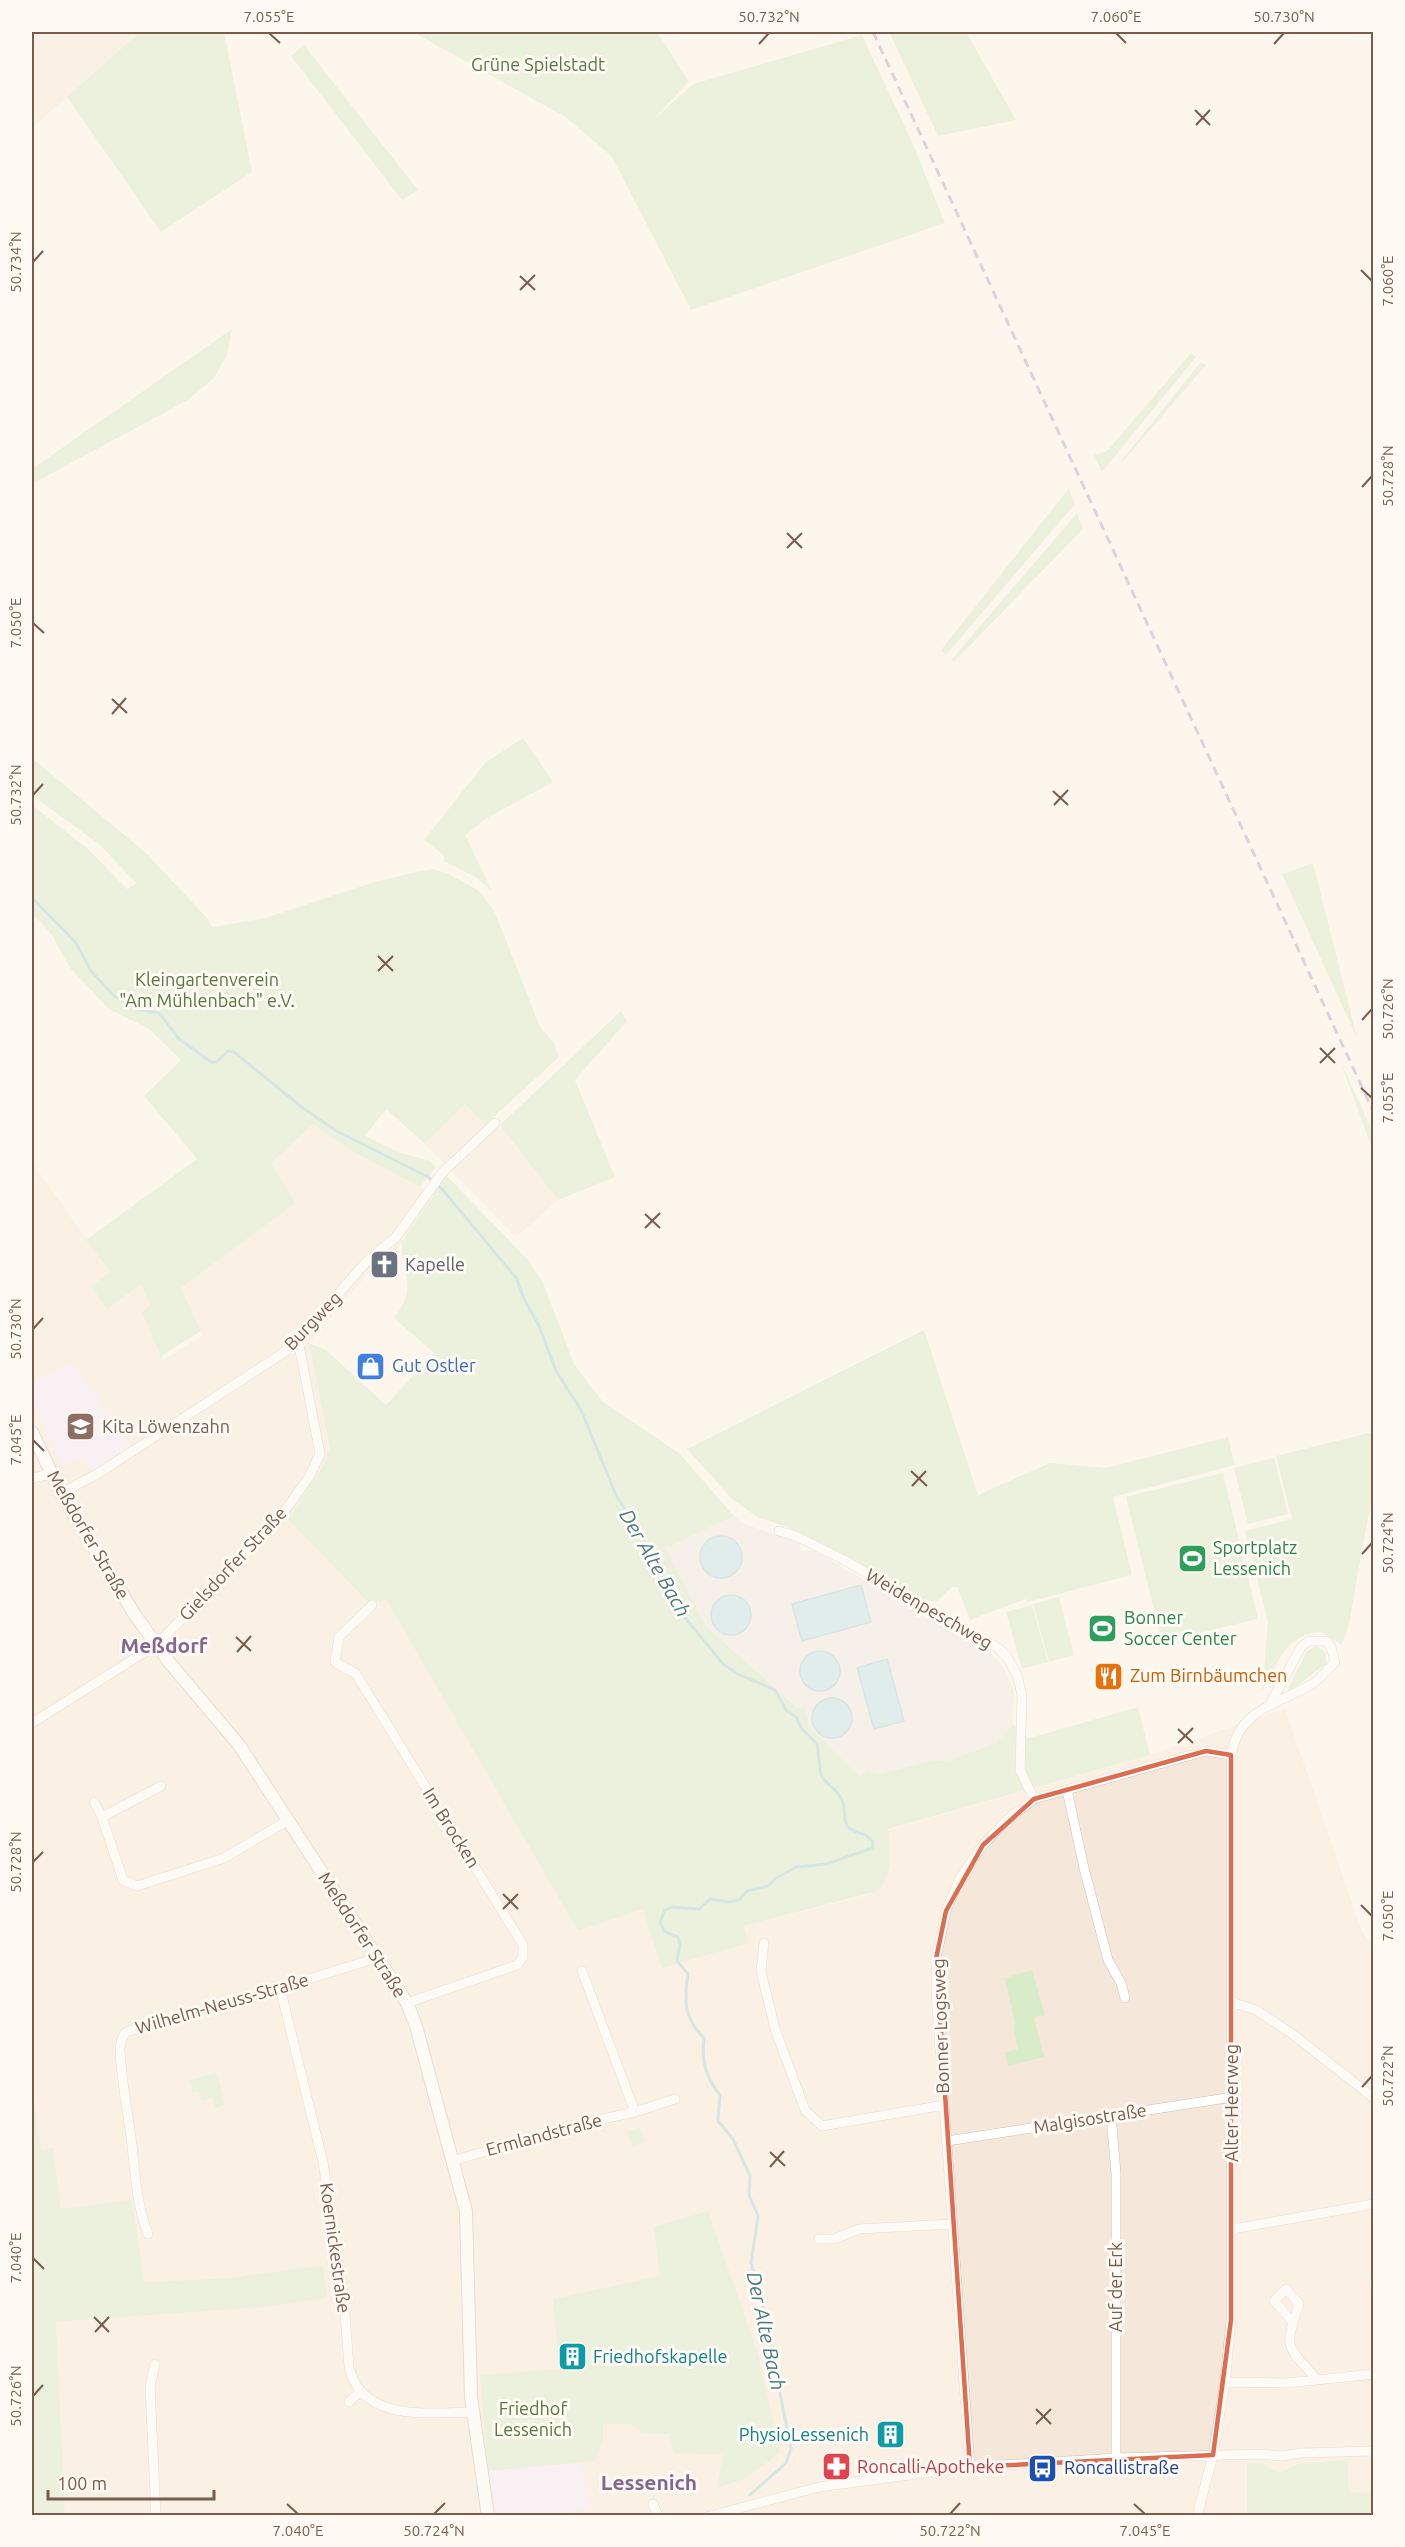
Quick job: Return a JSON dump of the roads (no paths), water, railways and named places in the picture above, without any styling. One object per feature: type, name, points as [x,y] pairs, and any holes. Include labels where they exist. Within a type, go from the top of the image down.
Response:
[{"type":"street","name":"Burgweg","points":[[61,1493],[99,1473],[283,1353],[298,1340],[367,1261],[396,1237],[425,1193],[442,1173],[495,1123]]},
{"type":"street","name":"Gielsdorfer Straße","points":[[32,1723],[156,1645],[277,1522],[316,1464],[320,1454],[298,1340]]},
{"type":"street","name":"Meßdorfer Straße","points":[[32,1432],[61,1493],[135,1615],[156,1645],[239,1745],[407,2003],[416,2026],[465,2211],[472,2412],[488,2516]]},
{"type":"street","points":[[32,1478],[52,1474]]},
{"type":"street","name":"Weidenpeschweg","points":[[779,1531],[796,1536],[844,1560],[998,1648],[1007,1657],[1017,1675],[1023,1695],[1020,1770],[1034,1799]]},
{"type":"street","name":"Im Brocken","points":[[372,1605],[339,1637],[335,1662],[356,1674],[523,1945],[523,1957],[517,1965],[407,2003]]},
{"type":"street","name":"Alter Heerweg","points":[[1197,2516],[1213,2455],[1225,2382],[1231,2320],[1233,2097],[1231,1755],[1233,1740],[1251,1716],[1270,1704],[1311,1685],[1323,1676],[1335,1662],[1331,1647],[1326,1641],[1309,1641],[1301,1647],[1270,1704]]},
{"type":"street","name":"Bonner Logsweg","points":[[970,2467],[936,1967],[939,1936],[946,1911],[960,1878],[983,1845],[1006,1821],[1034,1799],[1206,1751],[1231,1755]]},
{"type":"street","points":[[102,1817],[161,1786]]},
{"type":"street","points":[[1067,1790],[1108,1960],[1121,1983],[1125,1998]]},
{"type":"street","points":[[94,1802],[102,1817],[123,1880],[137,1886],[224,1858],[287,1821]]},
{"type":"street","name":"Bonner Logsweg","points":[[764,1944],[760,1971],[775,2029],[805,2110],[822,2126],[944,2105]]},
{"type":"street","name":"Wilhelm-Neuss-Straße","points":[[148,2234],[143,2223],[136,2181],[125,2094],[120,2047],[121,2039],[126,2032],[377,1958]]},
{"type":"street","points":[[582,1971],[635,2112]]},
{"type":"street","name":"Koernickestraße","points":[[280,1988],[320,2146],[335,2236],[349,2367],[353,2383],[360,2392]]},
{"type":"street","points":[[1231,2002],[1256,2010],[1291,2033],[1374,2098]]},
{"type":"street","name":"Malgisostraße","points":[[947,2141],[1233,2097]]},
{"type":"street","name":"Ermlandstraße","points":[[453,2161],[561,2128],[635,2112],[675,2099]]},
{"type":"street","name":"Auf der Erk","points":[[1111,2116],[1116,2173],[1116,2458]]},
{"type":"street","points":[[1232,2229],[1374,2204]]},
{"type":"street","points":[[819,2239],[834,2240],[859,2229],[953,2224]]},
{"type":"street","points":[[1293,2322],[1288,2339],[1290,2347],[1317,2380]]},
{"type":"street","points":[[155,2364],[150,2387],[156,2516]]},
{"type":"street","points":[[1225,2382],[1287,2383],[1374,2374]]},
{"type":"street","points":[[349,2402],[360,2392],[376,2404],[393,2410],[472,2412]]},
{"type":"street","points":[[710,2516],[819,2487],[970,2467],[1116,2458],[1260,2454],[1281,2456],[1301,2453],[1374,2451]]},
{"type":"street","points":[[653,2504],[658,2516]]},
{"type":"water","points":[[721,1536],[736,1542],[742,1557],[736,1572],[721,1578],[706,1572],[700,1557],[706,1542]]},
{"type":"water","points":[[861,1585],[871,1622],[802,1641],[792,1604]]},
{"type":"water","points":[[731,1595],[739,1596],[745,1601],[750,1607],[750,1623],[745,1629],[739,1634],[731,1635],[723,1634],[717,1629],[712,1623],[711,1615],[712,1607],[717,1601],[723,1596]]},
{"type":"water","points":[[820,1651],[828,1652],[834,1657],[839,1663],[839,1679],[834,1685],[828,1690],[820,1691],[812,1690],[806,1685],[801,1679],[800,1671],[801,1663],[806,1657],[812,1652]]},
{"type":"water","points":[[887,1659],[904,1721],[874,1729],[857,1668]]},
{"type":"water","points":[[832,1698],[840,1699],[846,1704],[851,1710],[851,1726],[846,1732],[840,1737],[832,1738],[824,1737],[818,1732],[813,1726],[812,1718],[813,1710],[818,1704],[824,1699]]},
{"type":"waterway","name":"Der Alte Bach","points":[[32,898],[76,943],[91,971],[114,996],[140,1010],[159,1013],[179,1039],[211,1062],[216,1062],[228,1051],[234,1052],[303,1108],[335,1130],[428,1177],[442,1189],[517,1279],[524,1299],[539,1326],[556,1371],[581,1410],[616,1495],[642,1536],[674,1604],[723,1664],[736,1673],[775,1690],[786,1710],[797,1718],[801,1728],[817,1744],[821,1775],[840,1796],[847,1825],[873,1842],[872,1848],[826,1864],[797,1867],[776,1878],[768,1886],[747,1891],[739,1900],[729,1902],[710,1899],[699,1909],[671,1907],[665,1910],[660,1922],[664,1931],[678,1937],[680,1944],[677,1961],[688,1974],[687,2009],[692,2024],[704,2038],[703,2054],[706,2069],[720,2095],[718,2121],[733,2139],[750,2176],[749,2195],[758,2216],[751,2263],[761,2297],[791,2449],[786,2463],[750,2495]]},
{"type":"railway","points":[[873,32],[1374,1113]]},
{"type":"place","name":"Kapelle","points":[[384,1265]]},
{"type":"place","name":"Gut Ostler","points":[[371,1366]]},
{"type":"place","name":"Kita Löwenzahn","points":[[81,1427]]},
{"type":"place","name":"Sportplatz Lessenich","points":[[1192,1558]]},
{"type":"place","name":"Bonner Soccer Center","points":[[1103,1628]]},
{"type":"place","name":"Zum Birnbäumchen","points":[[1109,1676]]},
{"type":"place","name":"Friedhofskapelle","points":[[572,2357]]},
{"type":"place","name":"PhysioLessenich","points":[[890,2435]]},
{"type":"place","name":"Roncalli-Apotheke","points":[[836,2467]]},
{"type":"place","name":"Roncallistraße","points":[[1043,2468]]},
{"type":"district","name":"Meßdorf","points":[[164,1646]]},
{"type":"district","name":"Lessenich","points":[[649,2483]]},
{"type":"park label","name":"Grüne Spielstadt","points":[[538,65]]},
{"type":"park label","name":"Kleingartenverein \"Am Mühlenbach\" e.V.","points":[[207,990]]},
{"type":"park label","name":"Friedhof Lessenich","points":[[533,2419]]}]
